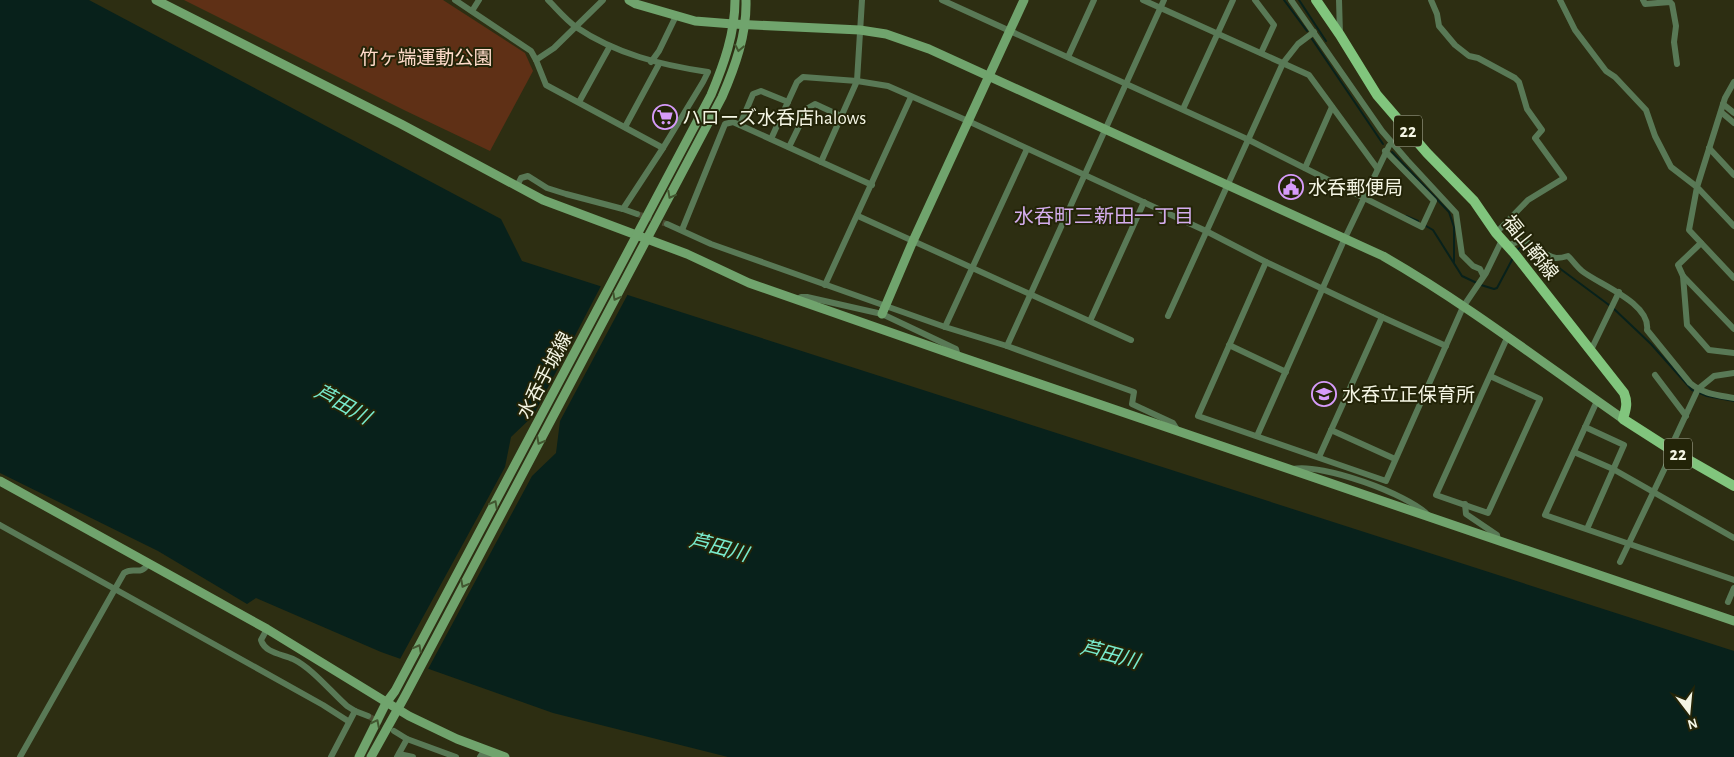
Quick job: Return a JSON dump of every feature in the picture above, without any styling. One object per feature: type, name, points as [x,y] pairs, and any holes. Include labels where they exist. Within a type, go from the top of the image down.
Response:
[{"type":"main road","name":"福山鞆線","points":[[1316,0],[1340,34],[1377,95],[1427,153],[1474,201],[1624,393],[1627,406],[1623,419]]},
{"type":"main road","name":"22","points":[[1623,419],[1671,450],[1734,486]]},
{"type":"street","points":[[156,0],[400,124],[543,200],[687,254],[749,283],[1734,621]]},
{"type":"street","points":[[455,0],[531,51],[546,85],[663,148]]},
{"type":"street","points":[[472,11],[479,0]]},
{"type":"street","points":[[548,0],[575,26],[610,46],[655,63],[708,72],[663,148],[623,209]]},
{"type":"street","points":[[536,60],[554,48],[603,0]]},
{"type":"street","points":[[629,0],[636,4],[695,21],[860,30],[886,34],[929,48],[1383,256],[1464,307],[1623,419]]},
{"type":"street","name":"水呑手城線","points":[[359,757],[711,94],[724,63],[733,24],[735,0]]},
{"type":"street","name":"水呑手城線","points":[[371,757],[722,97],[738,57],[746,0]]},
{"type":"street","points":[[821,162],[857,80],[862,0]]},
{"type":"street","points":[[942,0],[952,2],[1010,31],[1247,139],[1422,226],[1434,201],[1387,149],[1382,131]]},
{"type":"street","points":[[884,310],[913,241],[1024,0]]},
{"type":"street","points":[[1068,57],[1094,0]]},
{"type":"street","points":[[1143,0],[1309,75],[1377,168]]},
{"type":"street","points":[[1007,346],[1164,0]]},
{"type":"street","points":[[1183,109],[1233,0]]},
{"type":"street","points":[[1255,0],[1274,25],[1261,53]]},
{"type":"street","points":[[1291,0],[1382,131],[1406,160],[1456,213],[1462,254],[1473,266],[1480,269],[1483,275]]},
{"type":"street","points":[[1339,0],[1340,34]]},
{"type":"street","points":[[1382,488],[1464,307],[1483,275],[1507,245],[1528,200],[1564,178],[1535,138],[1542,130],[1526,109],[1519,82],[1478,58],[1469,56],[1455,45],[1438,26],[1437,14],[1431,0]]},
{"type":"street","points":[[1560,0],[1575,30],[1606,71],[1615,77],[1646,110],[1655,136],[1671,167],[1697,187],[1734,226]]},
{"type":"street","points":[[1643,0],[1645,4],[1670,2],[1672,4],[1676,26],[1674,42],[1677,64]]},
{"type":"street","points":[[625,127],[676,16]]},
{"type":"street","points":[[1168,316],[1283,63],[1298,44],[1314,32]]},
{"type":"street","points":[[579,102],[610,46]]},
{"type":"street","points":[[771,139],[797,82],[802,77],[857,80],[888,86],[1144,202],[1266,262],[1446,346]]},
{"type":"street","points":[[1734,82],[1723,104],[1697,187],[1689,230],[1734,278]]},
{"type":"street","points":[[740,125],[753,94],[761,91],[788,102]]},
{"type":"street","points":[[826,285],[911,97]]},
{"type":"street","points":[[789,147],[808,108],[815,104],[841,116]]},
{"type":"street","points":[[1723,104],[1734,113]]},
{"type":"street","points":[[1305,168],[1332,107]]},
{"type":"street","points":[[1721,112],[1734,123]]},
{"type":"street","points":[[682,230],[725,124],[733,122],[872,185]]},
{"type":"street","points":[[1709,148],[1734,174]]},
{"type":"street","points":[[946,328],[1027,149]]},
{"type":"street","points":[[1256,436],[1387,149]]},
{"type":"street","points":[[1387,149],[1406,160]]},
{"type":"street","points":[[518,186],[521,178],[528,176],[547,188],[637,214]]},
{"type":"street","points":[[1090,321],[1144,202]]},
{"type":"street","points":[[858,216],[1131,340]]},
{"type":"street","points":[[667,224],[711,244],[826,285],[884,310],[956,349],[958,356]]},
{"type":"street","points":[[1507,245],[1522,241],[1530,243],[1556,258],[1568,256],[1581,270],[1619,292],[1642,315],[1648,324],[1647,330],[1697,391],[1734,398]]},
{"type":"street","points":[[1701,243],[1678,265],[1683,276],[1734,329]]},
{"type":"street","points":[[1266,262],[1198,416],[1386,481]]},
{"type":"street","points":[[1683,276],[1687,325],[1709,350],[1734,353]]},
{"type":"street","points":[[1591,350],[1619,292]]},
{"type":"street","points":[[796,300],[801,297],[807,297],[884,310],[1007,346],[1134,392],[1132,404],[1173,423],[1178,430]]},
{"type":"street","points":[[1319,457],[1382,317]]},
{"type":"street","points":[[1490,376],[1540,399],[1488,512],[1436,495],[1507,338]]},
{"type":"street","points":[[1229,345],[1286,372]]},
{"type":"street","points":[[1620,562],[1697,391],[1714,376],[1734,374]]},
{"type":"street","points":[[1655,375],[1686,416]]},
{"type":"street","points":[[1597,401],[1545,515],[1734,580]]},
{"type":"street","points":[[1585,427],[1624,445],[1587,529]]},
{"type":"street","points":[[1331,430],[1395,459]]},
{"type":"street","points":[[1574,452],[1613,470],[1734,538]]},
{"type":"street","points":[[1293,470],[1304,468],[1353,478],[1382,488],[1422,509],[1428,516]]},
{"type":"street","points":[[0,481],[267,629],[386,703],[435,730],[505,757]]},
{"type":"street","points":[[1465,504],[1466,514],[1497,535],[1498,540]]},
{"type":"street","points":[[0,525],[315,700],[348,721]]},
{"type":"street","points":[[20,757],[126,571],[140,572],[145,569],[148,563]]},
{"type":"street","points":[[1728,602],[1734,588]]},
{"type":"street","points":[[267,629],[261,640],[263,646],[268,650],[296,660],[355,711],[368,716]]},
{"type":"street","points":[[331,757],[348,721],[355,711]]},
{"type":"street","points":[[394,731],[407,739],[456,757]]},
{"type":"street","points":[[407,739],[398,756],[412,757]]},
{"type":"street","points":[[480,757],[482,754],[493,757]]},
{"type":"green space","name":"竹ヶ端運動公園","points":[[184,0],[443,0],[525,53],[533,71],[490,151]]},
{"type":"water","name":"芦田川","points":[[0,0],[89,0],[501,219],[522,261],[1734,651],[1734,757],[728,757],[553,713],[381,652],[256,598],[247,604],[158,551],[0,473]]},
{"type":"pier","points":[[602,284],[629,292],[560,421],[556,453],[532,476],[427,671],[399,661],[505,467],[511,437],[533,416]]},
{"type":"waterway","points":[[1284,0],[1307,31]]},
{"type":"waterway","points":[[1299,0],[1326,41]]},
{"type":"waterway","points":[[1312,39],[1383,144]]},
{"type":"waterway","points":[[1392,152],[1449,212],[1454,227],[1454,262]]},
{"type":"waterway","points":[[1406,216],[1418,221]]},
{"type":"waterway","points":[[1426,226],[1433,230],[1462,276],[1481,285],[1494,289],[1497,288],[1513,258]]},
{"type":"waterway","points":[[1516,251],[1522,246],[1527,245]]},
{"type":"waterway","points":[[1543,256],[1609,305]]},
{"type":"waterway","points":[[1613,308],[1651,344],[1692,390],[1707,396],[1734,401]]},
{"type":"tunnel","points":[[637,214],[667,224]]},
{"type":"tunnel","points":[[368,716],[391,729]]},
{"type":"place","name":"ハローズ水呑店halows","points":[[665,117]]},
{"type":"place","name":"水呑郵便局","points":[[1291,187]]},
{"type":"place","name":"水呑立正保育所","points":[[1324,394]]},
{"type":"district","name":"水呑町三新田一丁目","points":[[1104,216]]}]
